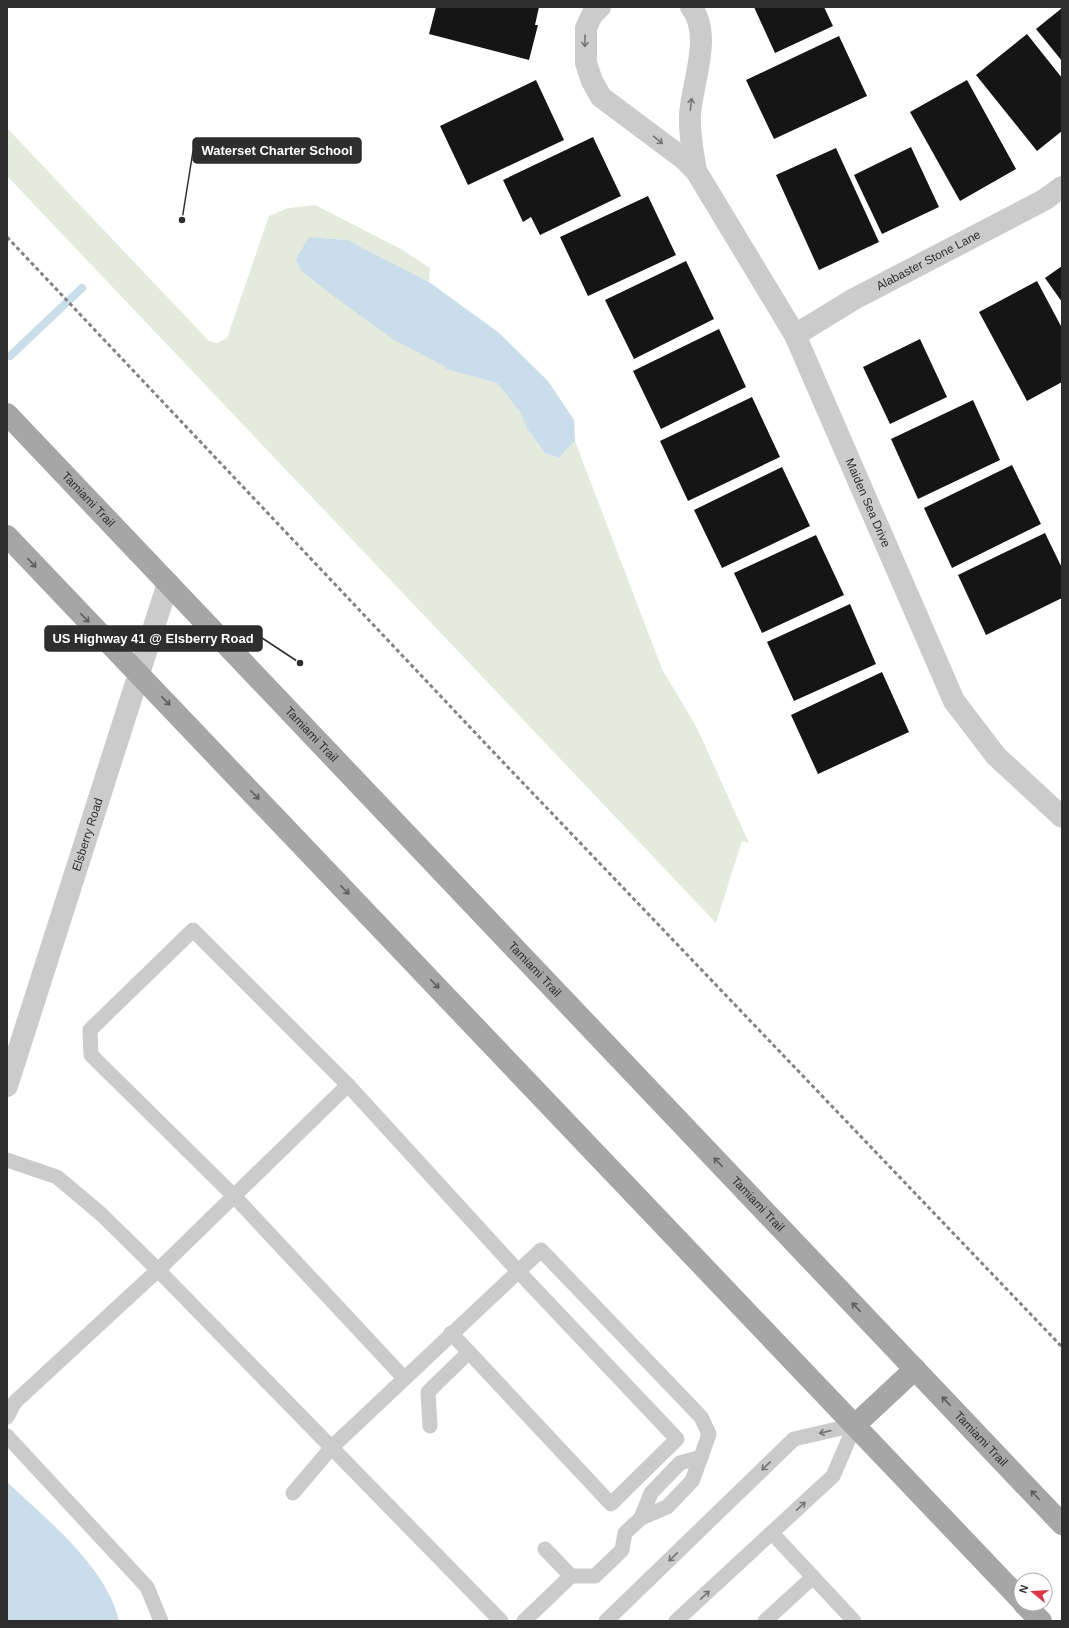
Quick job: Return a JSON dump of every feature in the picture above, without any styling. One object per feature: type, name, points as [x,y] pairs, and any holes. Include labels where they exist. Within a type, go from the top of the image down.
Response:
[{"type":"main road","name":"Tamiami Trail","points":[[7,414],[1062,1524]]},
{"type":"main road","points":[[7,536],[1013,1592]]},
{"type":"main road","points":[[855,1425],[915,1369]]},
{"type":"main road","points":[[1032,1612],[1040,1621]]},
{"type":"street","points":[[600,7],[592,15],[586,28],[585,43],[586,63],[592,81],[598,92],[601,97],[684,159],[696,171]]},
{"type":"street","points":[[691,7],[700,24],[702,41],[690,117],[691,145],[696,171]]},
{"type":"street","name":"Maiden Sea Drive","points":[[696,171],[794,335],[954,700],[996,756],[1062,816]]},
{"type":"street","name":"Alabaster Stone Lane","points":[[794,335],[854,299],[1044,200],[1062,187]]},
{"type":"street","name":"Elsberry Road","points":[[7,1086],[168,583]]},
{"type":"lane","points":[[404,1378],[234,1196],[91,1055],[90,1030],[193,930],[348,1085],[518,1271],[677,1439],[611,1504],[451,1333]]},
{"type":"lane","points":[[7,1418],[15,1402],[158,1270],[348,1085]]},
{"type":"lane","points":[[7,1160],[57,1177],[101,1214],[332,1447],[501,1621]]},
{"type":"lane","points":[[293,1493],[332,1447],[451,1333],[541,1250],[701,1417],[709,1434],[692,1481],[667,1507],[641,1518],[626,1533],[622,1550],[595,1576],[570,1576],[524,1621]]},
{"type":"lane","points":[[430,1426],[428,1392],[469,1352]]},
{"type":"lane","points":[[676,1621],[833,1476],[855,1425]]},
{"type":"lane","points":[[606,1621],[794,1439],[855,1425]]},
{"type":"lane","points":[[7,1436],[147,1587],[161,1621]]},
{"type":"lane","points":[[641,1518],[651,1493],[680,1463],[701,1457]]},
{"type":"lane","points":[[772,1533],[854,1621]]},
{"type":"lane","points":[[545,1549],[570,1576]]},
{"type":"lane","points":[[765,1621],[813,1577]]},
{"type":"green space","points":[[7,128],[209,341],[217,343],[227,338],[269,216],[288,208],[315,205],[401,249],[430,268],[429,282],[348,240],[309,237],[446,367],[445,369],[497,383],[519,411],[528,430],[545,453],[559,458],[575,441],[662,669],[697,728],[749,843],[742,841],[716,923],[7,176]]},
{"type":"water","points":[[309,237],[348,240],[429,282],[498,332],[548,381],[574,420],[575,441],[559,458],[545,453],[528,430],[519,411],[497,383],[445,369],[446,367],[394,340],[332,295],[301,271],[296,259]]},
{"type":"water","points":[[7,1482],[56,1528],[89,1563],[102,1582],[112,1601],[119,1621],[7,1621]]},
{"type":"building","points":[[436,7],[539,7],[535,25],[538,25],[529,60],[429,34]]},
{"type":"building","points":[[754,7],[824,7],[833,26],[775,53]]},
{"type":"building","points":[[1062,8],[1062,61],[1036,29]]},
{"type":"building","points":[[1027,34],[1062,78],[1062,131],[1037,151],[976,75]]},
{"type":"building","points":[[839,36],[867,96],[774,139],[746,80]]},
{"type":"building","points":[[536,80],[564,140],[468,185],[440,126]]},
{"type":"building","points":[[967,80],[1016,169],[960,201],[910,112]]},
{"type":"building","points":[[593,137],[621,196],[540,235],[531,217],[523,222],[503,180]]},
{"type":"building","points":[[911,147],[939,207],[882,234],[854,175]]},
{"type":"building","points":[[836,148],[879,242],[819,270],[776,175]]},
{"type":"building","points":[[648,196],[676,255],[588,296],[560,237]]},
{"type":"building","points":[[686,261],[714,319],[634,359],[605,300]]},
{"type":"building","points":[[1062,266],[1062,302],[1045,278]]},
{"type":"building","points":[[1037,281],[1062,328],[1062,382],[1027,401],[979,312]]},
{"type":"building","points":[[719,329],[746,387],[661,429],[633,371]]},
{"type":"building","points":[[920,339],[947,397],[890,424],[863,367]]},
{"type":"building","points":[[752,397],[780,457],[688,501],[660,441]]},
{"type":"building","points":[[973,400],[1000,460],[918,499],[891,439]]},
{"type":"building","points":[[1012,465],[1041,524],[952,568],[924,508]]},
{"type":"building","points":[[782,467],[810,526],[722,568],[694,510]]},
{"type":"building","points":[[1045,533],[1062,568],[1062,598],[986,635],[958,575]]},
{"type":"building","points":[[816,535],[844,595],[762,633],[734,573]]},
{"type":"building","points":[[850,604],[876,664],[794,701],[767,642]]},
{"type":"building","points":[[882,672],[909,732],[818,774],[791,715]]},
{"type":"waterway","points":[[10,356],[82,288]]},
{"type":"railway","points":[[7,237],[501,760],[1062,1347]]},
{"type":"place","name":"Waterset Charter School","points":[[182,220]]},
{"type":"place","name":"US Highway 41 @ Elsberry Road","points":[[300,663]]}]
